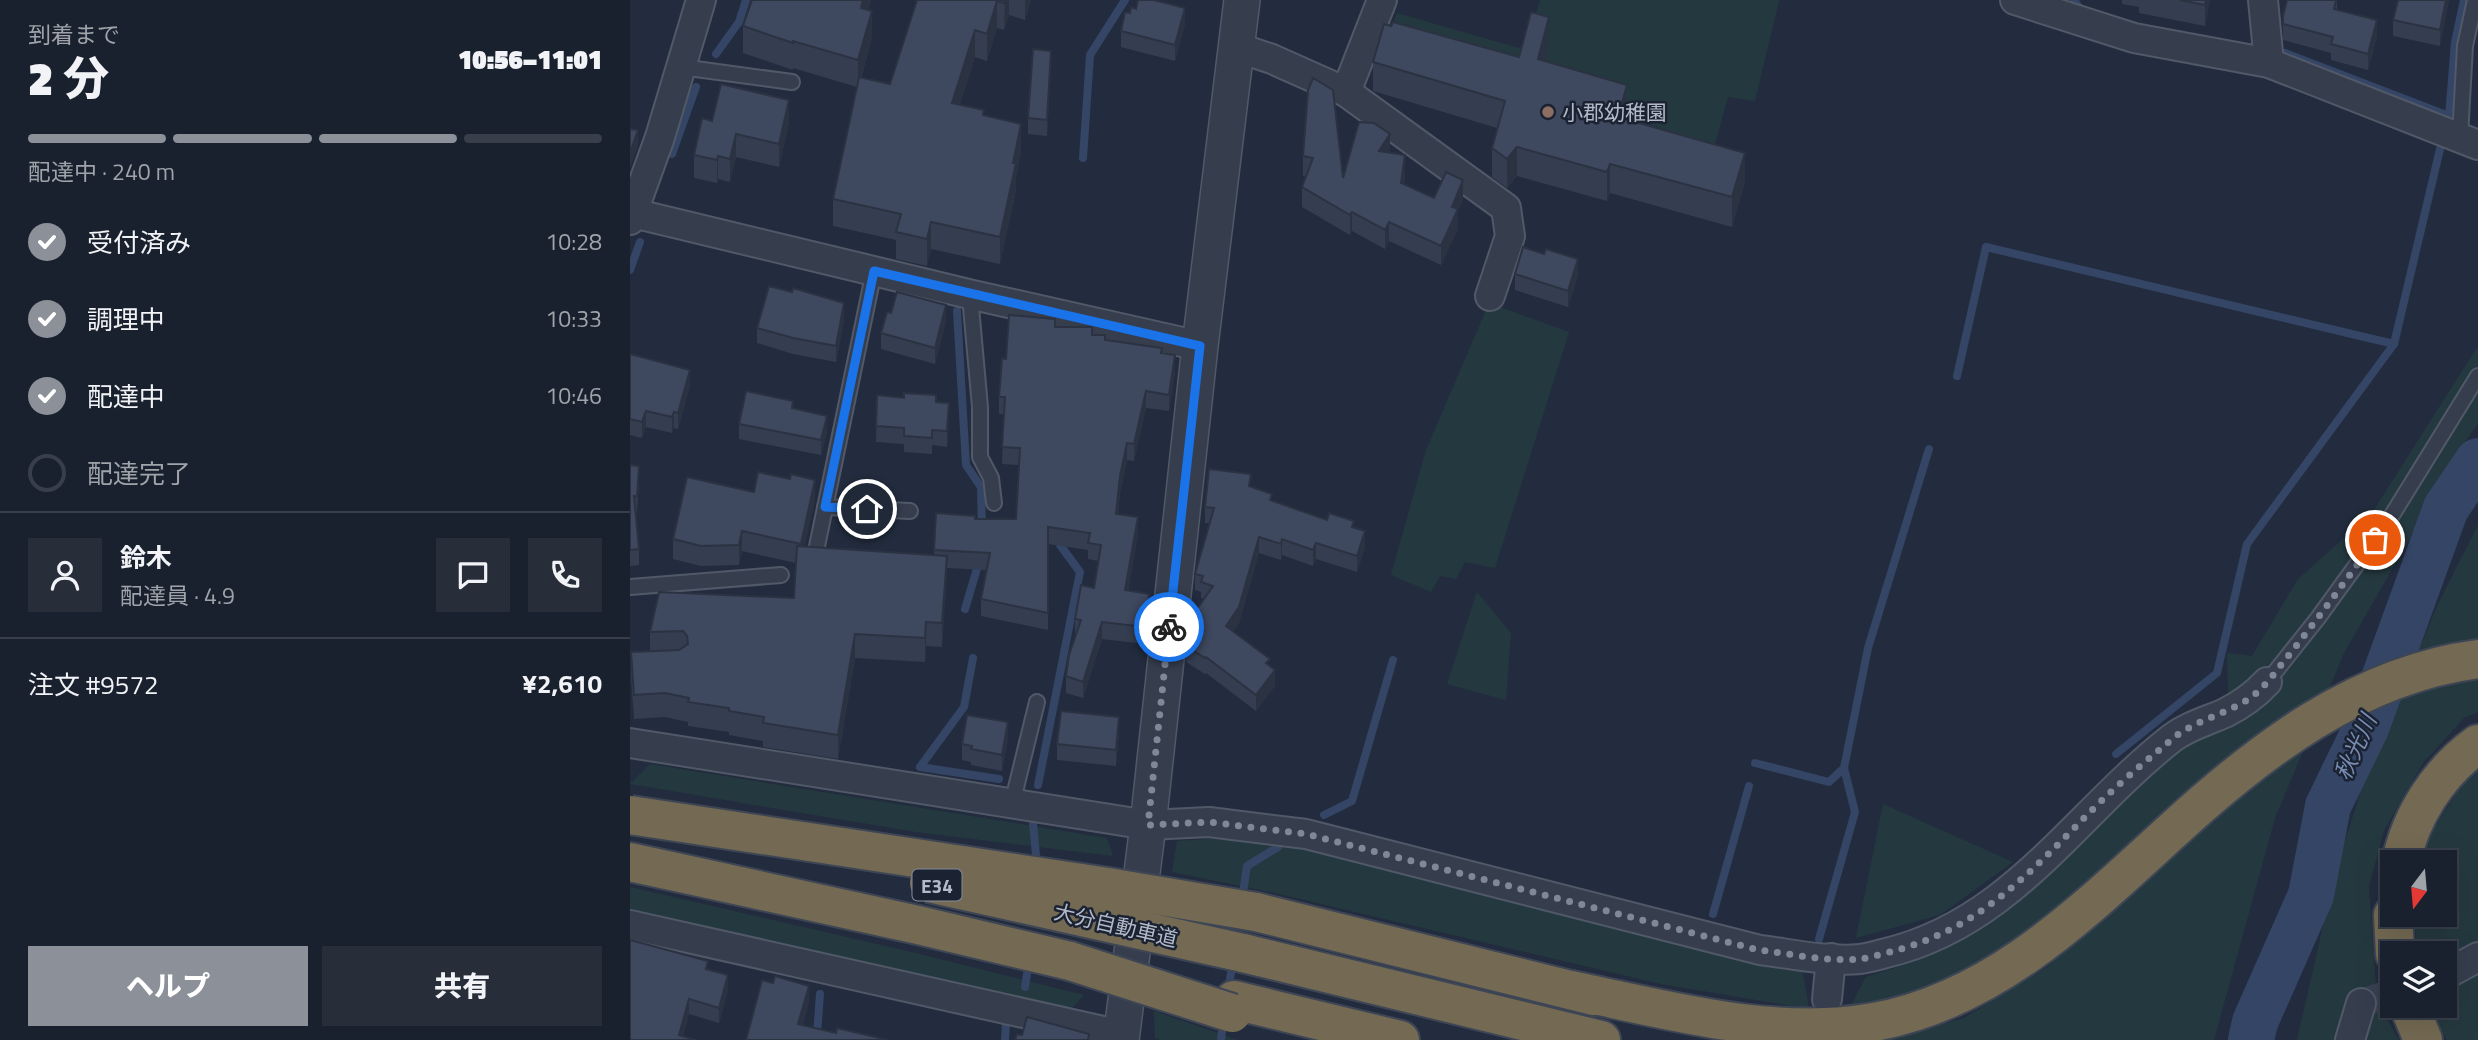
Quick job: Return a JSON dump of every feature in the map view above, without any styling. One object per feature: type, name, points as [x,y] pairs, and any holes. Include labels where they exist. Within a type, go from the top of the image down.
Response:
[{"type":"highway","points":[[1571,990],[1758,1025],[1835,1027],[1907,1015],[1971,989],[2034,951],[2089,906],[2220,788],[2292,733],[2360,695],[2394,681],[2467,660]]},
{"type":"highway","points":[[2404,850],[2411,828],[2425,800],[2445,774],[2478,744]]},
{"type":"highway","points":[[630,816],[1108,887],[1256,912],[1766,1040]]},
{"type":"highway","name":"大分自動車道","points":[[630,816],[1243,953],[1601,1040]]},
{"type":"highway","name":"E34","points":[[630,862],[1070,961],[1233,1007],[1400,1040]]},
{"type":"highway","points":[[1233,1007],[1337,1040]]},
{"type":"highway","points":[[2414,1018],[2423,1040]]},
{"type":"street","points":[[701,0],[660,137],[631,217],[1200,346]]},
{"type":"street","points":[[630,926],[1121,1037],[1148,825],[1200,346],[1242,0]]},
{"type":"street","points":[[1346,92],[1382,0]]},
{"type":"street","points":[[2015,0],[2061,7],[2134,38],[2269,63],[2469,141]]},
{"type":"street","points":[[2263,0],[2269,63]]},
{"type":"street","points":[[1236,47],[1272,59],[1346,92],[1506,208],[1510,236],[1490,296]]},
{"type":"street","points":[[630,743],[1148,825],[1209,822],[1306,834],[1759,950],[1860,959],[1910,947],[1958,926],[2011,890],[2101,802],[2173,737],[2252,697],[2267,682]]},
{"type":"street","points":[[2457,968],[2478,957]]},
{"type":"street","points":[[1827,999],[1831,958]]},
{"type":"street","points":[[2350,1040],[2361,1003]]},
{"type":"lane","points":[[2469,141],[2465,46],[2475,0]]},
{"type":"lane","points":[[681,67],[792,82]]},
{"type":"lane","points":[[815,556],[874,271]]},
{"type":"lane","points":[[973,295],[971,307],[980,407],[980,457],[991,478],[994,503]]},
{"type":"lane","points":[[2267,682],[2318,618],[2389,520],[2478,376]]},
{"type":"lane","points":[[825,507],[910,512]]},
{"type":"lane","points":[[630,587],[781,575]]},
{"type":"lane","points":[[1012,804],[1037,702]]},
{"type":"green space","points":[[1540,0],[1779,1],[1755,101],[1728,97],[1709,166],[1625,144],[1634,109],[1386,42],[1397,13],[1526,50]]},
{"type":"green space","points":[[1489,303],[1569,332],[1495,568],[1465,562],[1456,579],[1440,576],[1431,592],[1391,575],[1426,450]]},
{"type":"green space","points":[[2478,346],[2478,423],[2344,653],[2275,818],[2214,1040],[1885,1040],[1964,1018],[2047,967],[2226,805],[2230,754],[2027,938],[1947,985],[1849,1009],[1866,977],[1919,960],[1993,921],[2180,749],[2229,725],[2227,653],[2252,656],[2298,579],[2372,513]]},
{"type":"green space","points":[[2478,525],[2478,712],[2464,718],[2423,763],[2384,830],[2369,887],[2380,1018],[2386,1018],[2399,1040],[2297,1040],[2335,873],[2365,778],[2438,604]]},
{"type":"green space","points":[[1477,592],[1511,633],[1506,700],[1447,684]]},
{"type":"green space","points":[[650,764],[1107,838],[1113,856],[916,832],[630,784]]},
{"type":"green space","points":[[2478,770],[2478,1040],[2447,1040],[2434,1018],[2457,1018],[2457,941],[2417,941],[2415,928],[2457,928],[2457,850],[2426,850],[2429,836],[2467,777]]},
{"type":"green space","points":[[1883,804],[2013,862],[1940,915],[1856,938]]},
{"type":"green space","points":[[1233,837],[1307,849],[1640,935],[1802,968],[1809,1009],[1661,984],[1270,892],[1172,872],[1177,841]]},
{"type":"green space","points":[[630,887],[1084,995],[1071,1009],[630,909]]},
{"type":"green space","points":[[1154,1011],[1238,1040],[1160,1040],[1155,1038]]},
{"type":"building","points":[[752,0],[863,0],[861,8],[872,11],[858,60],[793,43],[743,26]]},
{"type":"building","points":[[917,0],[1005,0],[1004,3],[997,1],[987,34],[975,30],[952,103],[984,110],[983,115],[1021,124],[1013,163],[1016,163],[1000,237],[931,222],[927,239],[896,232],[901,214],[833,199],[859,77],[890,84]]},
{"type":"building","points":[[1138,0],[1154,0],[1185,8],[1175,45],[1121,31],[1125,12],[1130,13],[1131,7],[1136,9]]},
{"type":"building","points":[[2180,0],[2206,0],[2205,5]]},
{"type":"building","points":[[2287,0],[2336,0],[2334,9],[2377,20],[2368,54],[2331,44],[2333,37],[2283,24]]},
{"type":"building","points":[[2398,0],[2446,0],[2440,30],[2393,20]]},
{"type":"building","points":[[1531,12],[1549,17],[1538,59],[1627,85],[1618,117],[1745,153],[1732,197],[1610,164],[1607,172],[1517,147],[1507,159],[1492,148],[1505,101],[1373,62],[1384,24],[1391,26],[1393,22],[1519,57]]},
{"type":"building","points":[[1033,49],[1051,51],[1047,120],[1028,118]]},
{"type":"building","points":[[1313,78],[1333,90],[1343,178],[1359,122],[1374,123],[1390,134],[1379,151],[1405,155],[1401,183],[1434,198],[1446,172],[1463,180],[1452,207],[1458,209],[1441,246],[1389,222],[1385,230],[1352,212],[1350,215],[1302,187],[1313,158],[1303,156],[1308,90]]},
{"type":"building","points":[[721,84],[789,100],[779,144],[736,134],[730,159],[718,156],[717,160],[694,155],[702,118],[712,121]]},
{"type":"building","points":[[630,129],[638,130],[630,153]]},
{"type":"building","points":[[1523,247],[1544,254],[1546,249],[1578,259],[1568,291],[1515,274]]},
{"type":"building","points":[[769,286],[792,292],[793,288],[844,303],[836,346],[757,328]]},
{"type":"building","points":[[897,292],[946,305],[935,348],[881,333]]},
{"type":"building","points":[[1009,315],[1055,319],[1055,327],[1092,327],[1092,335],[1105,335],[1105,340],[1162,348],[1161,353],[1175,355],[1169,395],[1146,391],[1134,444],[1127,443],[1120,476],[1116,514],[1138,517],[1125,590],[1149,594],[1145,627],[1102,622],[1083,682],[1066,676],[1069,655],[1081,620],[1075,619],[1081,585],[1094,588],[1101,545],[1088,543],[1090,533],[1048,527],[1048,613],[981,599],[990,553],[934,550],[936,513],[975,516],[975,519],[1016,519],[1020,448],[1002,447],[1005,397],[999,397],[1002,358],[1006,359]]},
{"type":"building","points":[[630,354],[690,370],[678,413],[674,412],[672,417],[646,411],[642,422],[630,419]]},
{"type":"building","points":[[746,391],[793,401],[792,408],[827,416],[821,440],[739,424]]},
{"type":"building","points":[[904,393],[936,395],[936,402],[949,403],[947,431],[932,430],[932,438],[904,436],[904,428],[876,426],[877,395],[904,398]]},
{"type":"building","points":[[630,465],[639,466],[637,497],[634,496],[639,549],[630,550]]},
{"type":"building","points":[[1209,469],[1251,474],[1249,486],[1272,494],[1270,500],[1327,520],[1329,513],[1354,521],[1352,527],[1365,531],[1357,556],[1316,543],[1313,550],[1282,539],[1281,544],[1259,537],[1239,607],[1226,626],[1270,659],[1266,663],[1275,670],[1256,695],[1206,657],[1186,646],[1199,626],[1190,619],[1213,586],[1201,582],[1203,576],[1195,574],[1214,508],[1205,507]]},
{"type":"building","points":[[758,472],[790,479],[791,474],[815,480],[801,544],[742,531],[739,545],[701,546],[673,539],[687,477],[754,492]]},
{"type":"building","points":[[797,546],[947,556],[942,623],[926,622],[925,638],[855,634],[838,735],[763,723],[764,717],[688,702],[689,698],[665,693],[634,695],[631,652],[679,650],[688,644],[683,631],[650,632],[659,592],[794,598]]},
{"type":"building","points":[[1061,711],[1119,717],[1116,750],[1057,744]]},
{"type":"building","points":[[967,715],[1008,722],[1002,755],[971,749],[972,746],[962,744]]},
{"type":"building","points":[[630,940],[708,961],[706,969],[728,975],[719,1008],[689,999],[679,1035],[696,1040],[630,1040]]},
{"type":"building","points":[[775,976],[809,986],[798,1024],[836,1033],[837,1028],[888,1040],[746,1040],[762,980],[773,983]]},
{"type":"building","points":[[1027,1017],[1089,1034],[1088,1040],[1015,1040],[1017,1034],[1022,1035]]},
{"type":"waterway","points":[[716,54],[739,22],[746,0]]},
{"type":"waterway","points":[[1083,158],[1090,55],[1125,0]]},
{"type":"waterway","points":[[2074,0],[2085,12]]},
{"type":"waterway","points":[[2285,53],[2449,116],[2455,42],[2464,0]]},
{"type":"waterway","points":[[672,154],[696,87]]},
{"type":"waterway","points":[[1957,376],[1986,247],[2394,344],[2440,149]]},
{"type":"waterway","points":[[630,270],[640,242]]},
{"type":"waterway","points":[[957,311],[966,465],[981,487],[982,528]]},
{"type":"waterway","points":[[2116,754],[2217,673],[2247,544],[2394,344]]},
{"type":"waterway","points":[[1819,939],[1855,812],[1844,768],[1868,648],[1929,449]]},
{"type":"waterway","name":"秋光川","points":[[2251,1040],[2255,1022],[2311,895],[2328,806],[2366,728],[2446,508],[2478,461]]},
{"type":"waterway","points":[[1038,785],[1080,572],[1060,545],[1061,536]]},
{"type":"waterway","points":[[965,609],[979,562]]},
{"type":"waterway","points":[[973,658],[964,707],[920,767],[999,779]]},
{"type":"waterway","points":[[1324,815],[1352,801],[1393,660]]},
{"type":"waterway","points":[[1755,763],[1829,782],[1844,768]]},
{"type":"waterway","points":[[1713,914],[1749,786]]},
{"type":"waterway","points":[[1033,823],[1037,866]]},
{"type":"waterway","points":[[1242,899],[1247,866],[1278,847]]},
{"type":"waterway","points":[[1228,992],[1233,960]]},
{"type":"waterway","points":[[1025,987],[1029,962]]},
{"type":"waterway","points":[[814,1040],[817,1034],[820,994]]},
{"type":"waterway","points":[[1221,1040],[1223,1022]]},
{"type":"waterway","points":[[1005,1040],[1006,1023]]},
{"type":"tunnel","points":[[2361,1003],[2380,997]]},
{"type":"way so far","points":[[1169,627],[1148,825],[1209,822],[1306,834],[1759,950],[1860,959],[1910,947],[1958,926],[1994,902],[2062,843],[2101,802],[2173,737],[2252,697],[2318,618],[2375,540]]},
{"type":"place","name":"小郡幼稚園","points":[[1548,112]]},
{"type":"route","points":[[867,509],[825,507],[874,271],[1200,346],[1169,627]]}]
